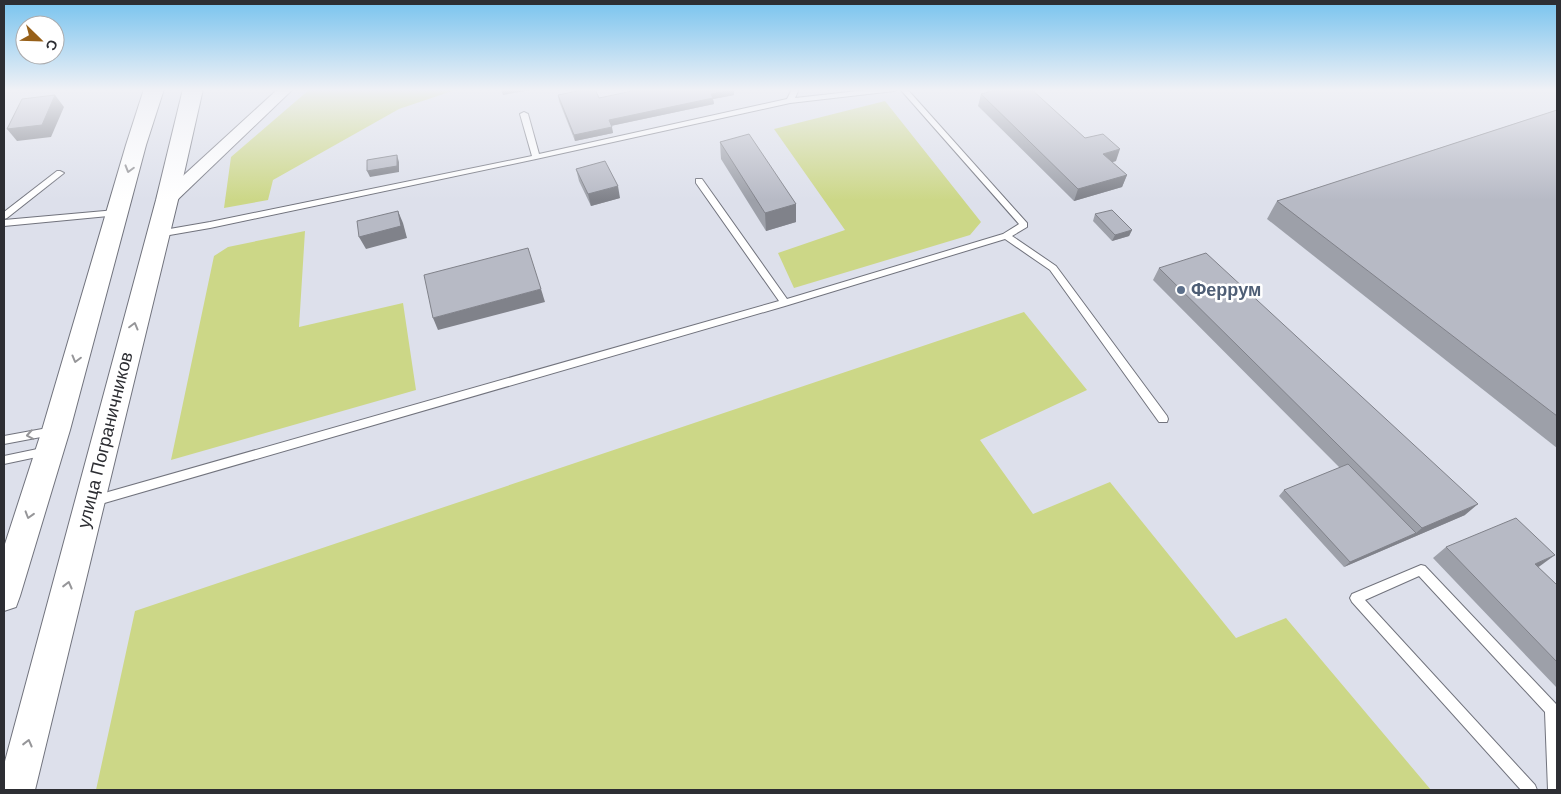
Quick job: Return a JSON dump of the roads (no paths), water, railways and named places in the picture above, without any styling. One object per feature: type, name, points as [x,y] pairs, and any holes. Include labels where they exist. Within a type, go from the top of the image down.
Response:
[{"type":"main road","points":[[4,596],[53,440],[116,213],[143,126]]},
{"type":"main road","name":"улица Пограничников","points":[[16,790],[184,126]]},
{"type":"street","points":[[167,200],[245,126]]},
{"type":"lane","points":[[527,126],[536,157]]},
{"type":"lane","points":[[158,234],[210,225],[676,126]]},
{"type":"lane","points":[[89,503],[784,303],[1006,236],[1024,225],[936,126]]},
{"type":"lane","points":[[4,216],[60,173]]},
{"type":"lane","points":[[699,181],[784,303]]},
{"type":"lane","points":[[4,223],[116,213]]},
{"type":"lane","points":[[1006,236],[1053,268],[1163,419]]},
{"type":"lane","points":[[4,440],[53,440]]},
{"type":"lane","points":[[4,460],[53,440]]},
{"type":"lane","points":[[1530,790],[1356,598],[1421,570],[1551,709],[1555,790]]},
{"type":"place","name":"Феррум","points":[[1181,290]]}]
